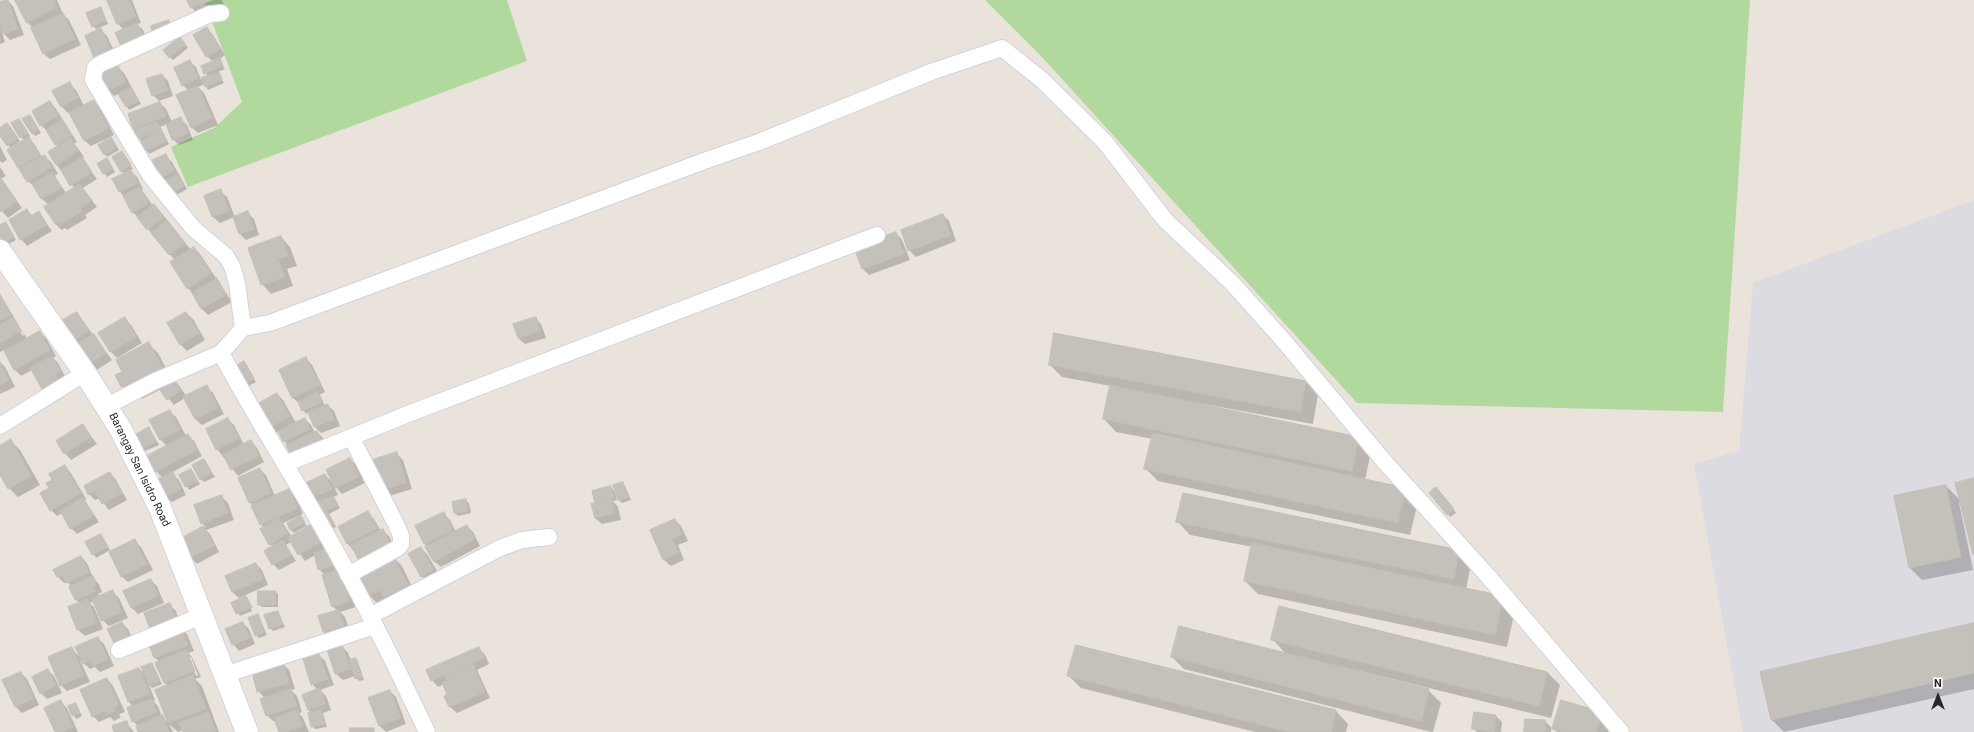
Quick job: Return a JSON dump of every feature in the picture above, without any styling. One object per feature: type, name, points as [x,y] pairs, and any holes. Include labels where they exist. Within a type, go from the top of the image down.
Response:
[{"type":"street","points":[[221,13],[210,14],[100,64],[95,68],[93,80],[150,175],[193,228],[226,256],[232,266],[237,283],[243,328]]},
{"type":"street","points":[[107,406],[155,381],[221,353],[243,328],[270,323],[692,165],[759,142],[931,72],[1002,48],[1042,80],[1105,142],[1165,220],[1232,283],[1283,340],[1383,460],[1487,575],[1621,732]]},
{"type":"street","points":[[285,464],[408,414],[877,235]]},
{"type":"street","name":"Barangay San Isidro Road","points":[[0,251],[85,373],[121,430],[160,508],[247,732]]},
{"type":"street","points":[[221,353],[348,575],[427,732]]},
{"type":"street","points":[[0,426],[85,373]]},
{"type":"street","points":[[348,575],[398,548],[401,539],[397,526],[351,437]]},
{"type":"street","points":[[224,675],[372,621],[500,548],[522,540],[549,537]]},
{"type":"street","points":[[119,650],[201,616]]},
{"type":"shaded area","points":[[1974,200],[1974,732],[1743,732],[1694,464],[1739,451],[1753,283]]},
{"type":"green space","points":[[204,0],[507,0],[527,61],[188,187],[171,147],[214,128],[242,102]]},
{"type":"green space","points":[[985,0],[1750,0],[1723,412],[1357,403],[1041,56]]},
{"type":"building","points":[[8,0],[18,29],[3,34],[0,28],[0,2]]},
{"type":"building","points":[[15,0],[54,0],[57,7],[27,23]]},
{"type":"building","points":[[107,0],[129,0],[136,17],[117,24]]},
{"type":"building","points":[[187,0],[212,0],[191,8]]},
{"type":"building","points":[[101,7],[106,21],[92,27],[86,13]]},
{"type":"building","points":[[63,13],[75,39],[43,54],[31,28]]},
{"type":"building","points":[[169,20],[170,25],[152,31],[151,26]]},
{"type":"building","points":[[137,23],[144,38],[122,48],[115,33]]},
{"type":"building","points":[[207,27],[220,49],[206,57],[193,35]]},
{"type":"building","points":[[101,28],[111,50],[94,58],[85,36]]},
{"type":"building","points":[[180,37],[186,45],[169,58],[163,50]]},
{"type":"building","points":[[220,58],[223,66],[204,74],[201,66]]},
{"type":"building","points":[[190,60],[198,78],[182,86],[174,68]]},
{"type":"building","points":[[118,66],[126,82],[107,91],[99,74]]},
{"type":"building","points":[[219,72],[222,80],[205,87],[201,78]]},
{"type":"building","points":[[162,74],[168,90],[152,96],[146,79]]},
{"type":"building","points":[[70,82],[78,98],[61,107],[52,91]]},
{"type":"building","points":[[198,86],[212,118],[191,128],[176,95]]},
{"type":"building","points":[[131,87],[139,101],[126,107],[118,94]]},
{"type":"building","points":[[94,100],[109,128],[84,141],[69,113]]},
{"type":"building","points":[[50,101],[58,116],[40,126],[32,111]]},
{"type":"building","points":[[160,102],[166,116],[133,129],[128,114]]},
{"type":"building","points":[[30,115],[39,130],[32,134],[22,119]]},
{"type":"building","points":[[181,117],[188,133],[172,140],[166,124]]},
{"type":"building","points":[[19,119],[28,133],[20,138],[11,123]]},
{"type":"building","points":[[62,120],[72,135],[55,145],[46,130]]},
{"type":"building","points":[[157,122],[162,130],[138,139],[134,130]]},
{"type":"building","points":[[7,123],[18,138],[7,146],[0,136],[0,128]]},
{"type":"building","points":[[162,131],[167,141],[145,151],[140,141]]},
{"type":"building","points":[[29,137],[40,155],[18,168],[7,150]]},
{"type":"building","points":[[111,137],[117,147],[104,155],[98,145]]},
{"type":"building","points":[[71,138],[78,151],[56,165],[48,152]]},
{"type":"building","points":[[122,151],[131,165],[121,172],[112,157]]},
{"type":"building","points":[[166,154],[174,171],[160,178],[151,161]]},
{"type":"building","points":[[45,155],[52,167],[27,182],[19,169]]},
{"type":"building","points":[[82,157],[92,172],[70,186],[61,170]]},
{"type":"building","points":[[107,158],[113,169],[103,174],[97,164]]},
{"type":"building","points":[[131,170],[138,183],[119,192],[112,179]]},
{"type":"building","points":[[52,172],[62,188],[41,199],[32,184]]},
{"type":"building","points":[[177,174],[184,186],[171,194],[164,182]]},
{"type":"building","points":[[0,177],[17,201],[1,212],[0,211]]},
{"type":"building","points":[[80,184],[91,201],[80,208],[82,211],[60,225],[59,222],[55,224],[44,207]]},
{"type":"building","points":[[140,187],[149,203],[132,213],[123,196]]},
{"type":"building","points":[[221,189],[229,211],[212,217],[204,196]]},
{"type":"building","points":[[154,204],[164,217],[147,230],[137,217]]},
{"type":"building","points":[[27,209],[31,216],[39,211],[47,225],[20,240],[9,220]]},
{"type":"building","points":[[248,211],[254,229],[239,234],[233,217]]},
{"type":"building","points":[[943,214],[951,235],[908,251],[901,230]]},
{"type":"building","points":[[167,220],[185,243],[169,255],[151,233]]},
{"type":"building","points":[[6,222],[14,237],[4,243],[0,236],[0,225]]},
{"type":"building","points":[[896,232],[904,254],[862,269],[854,248]]},
{"type":"building","points":[[281,236],[288,256],[278,259],[285,277],[261,285],[248,248]]},
{"type":"building","points":[[194,247],[211,273],[187,289],[170,262]]},
{"type":"building","points":[[217,278],[226,295],[201,309],[192,293]]},
{"type":"building","points":[[0,295],[11,314],[0,321]]},
{"type":"building","points":[[77,312],[89,331],[73,341],[61,321]]},
{"type":"building","points":[[186,312],[200,333],[180,345],[167,323]]},
{"type":"building","points":[[13,317],[21,331],[0,343],[0,325]]},
{"type":"building","points":[[125,317],[136,337],[110,352],[98,333]]},
{"type":"building","points":[[536,317],[540,331],[518,338],[513,324]]},
{"type":"building","points":[[40,331],[50,350],[14,370],[4,351]]},
{"type":"building","points":[[1054,333],[1306,381],[1300,412],[1049,365]]},
{"type":"building","points":[[94,334],[106,353],[88,365],[75,345]]},
{"type":"building","points":[[149,342],[165,373],[132,390],[128,383],[121,387],[115,375],[122,372],[116,360]]},
{"type":"building","points":[[52,356],[61,371],[56,374],[59,380],[42,389],[30,368]]},
{"type":"building","points":[[306,357],[320,385],[292,398],[279,370]]},
{"type":"building","points":[[244,361],[254,378],[243,385],[233,368]]},
{"type":"building","points":[[0,362],[9,380],[0,385]]},
{"type":"building","points":[[172,376],[181,390],[167,400],[157,386]]},
{"type":"building","points":[[207,385],[218,408],[195,419],[183,397]]},
{"type":"building","points":[[1110,385],[1359,437],[1352,471],[1103,419]]},
{"type":"building","points":[[318,392],[323,402],[302,411],[298,402]]},
{"type":"building","points":[[277,393],[290,416],[269,428],[256,405]]},
{"type":"building","points":[[328,404],[334,419],[314,427],[308,412]]},
{"type":"building","points":[[170,410],[180,430],[160,440],[149,420]]},
{"type":"building","points":[[228,418],[239,438],[216,450],[206,429]]},
{"type":"building","points":[[305,418],[310,429],[283,442],[278,431]]},
{"type":"building","points":[[83,424],[91,437],[64,454],[56,441]]},
{"type":"building","points":[[149,427],[156,442],[142,449],[135,435]]},
{"type":"building","points":[[317,431],[323,444],[292,458],[286,445]]},
{"type":"building","points":[[1153,433],[1406,488],[1398,523],[1144,469]]},
{"type":"building","points":[[188,434],[197,450],[155,472],[147,456]]},
{"type":"building","points":[[11,439],[31,476],[8,489],[0,475],[0,446]]},
{"type":"building","points":[[251,440],[259,456],[231,470],[223,455]]},
{"type":"building","points":[[397,452],[406,483],[382,490],[372,460]]},
{"type":"building","points":[[350,458],[359,477],[335,488],[326,470]]},
{"type":"building","points":[[204,459],[212,473],[200,480],[192,465]]},
{"type":"building","points":[[65,465],[81,493],[50,511],[40,493],[49,488],[46,483],[52,480],[49,474]]},
{"type":"building","points":[[260,468],[271,493],[249,503],[238,478]]},
{"type":"building","points":[[191,469],[198,481],[185,487],[179,475]]},
{"type":"building","points":[[110,472],[122,493],[102,504],[95,491],[88,495],[84,486]]},
{"type":"building","points":[[173,472],[181,489],[165,497],[156,480]]},
{"type":"building","points":[[325,474],[332,489],[310,499],[304,484]]},
{"type":"building","points":[[1974,478],[1974,554],[1973,554],[1955,483]]},
{"type":"building","points":[[623,482],[628,498],[618,500],[613,485]]},
{"type":"building","points":[[1946,485],[1961,557],[1909,568],[1894,496]]},
{"type":"building","points":[[611,486],[614,497],[595,503],[592,491]]},
{"type":"building","points":[[1436,487],[1454,509],[1447,515],[1429,493]]},
{"type":"building","points":[[289,489],[298,508],[260,525],[251,506]]},
{"type":"building","points":[[1183,493],[1459,550],[1454,579],[1176,522]]},
{"type":"building","points":[[222,495],[228,513],[201,524],[194,505]]},
{"type":"building","points":[[333,496],[338,505],[327,511],[322,501]]},
{"type":"building","points":[[83,498],[94,515],[70,529],[60,511]]},
{"type":"building","points":[[466,499],[468,511],[454,513],[452,502]]},
{"type":"building","points":[[612,499],[615,513],[595,518],[591,504]]},
{"type":"building","points":[[321,500],[334,524],[327,527],[314,504]]},
{"type":"building","points":[[368,511],[378,528],[347,544],[338,527]]},
{"type":"building","points":[[444,512],[453,530],[424,544],[415,526]]},
{"type":"building","points":[[301,516],[305,523],[290,530],[287,523]]},
{"type":"building","points":[[279,518],[288,533],[269,545],[260,529]]},
{"type":"building","points":[[675,519],[682,534],[672,539],[679,553],[663,560],[650,530]]},
{"type":"building","points":[[310,525],[320,542],[298,555],[288,538]]},
{"type":"building","points":[[467,525],[475,539],[434,562],[425,547]]},
{"type":"building","points":[[204,526],[214,546],[190,558],[180,539]]},
{"type":"building","points":[[383,529],[392,546],[360,563],[351,545]]},
{"type":"building","points":[[101,534],[108,547],[92,555],[85,542]]},
{"type":"building","points":[[135,539],[147,564],[121,577],[109,552]]},
{"type":"building","points":[[283,540],[291,555],[272,565],[264,551]]},
{"type":"building","points":[[1252,543],[1503,596],[1495,635],[1244,581]]},
{"type":"building","points":[[421,547],[434,570],[421,577],[408,554]]},
{"type":"building","points":[[332,549],[336,565],[318,570],[314,553]]},
{"type":"building","points":[[393,555],[408,585],[384,597],[380,590],[368,596],[357,573]]},
{"type":"building","points":[[81,556],[89,572],[66,583],[62,575],[57,577],[53,570]]},
{"type":"building","points":[[256,563],[263,579],[232,592],[225,576]]},
{"type":"building","points":[[340,569],[350,601],[332,607],[322,575]]},
{"type":"building","points":[[93,576],[97,585],[93,587],[95,592],[75,600],[69,587]]},
{"type":"building","points":[[151,579],[158,596],[131,608],[123,591]]},
{"type":"building","points":[[113,590],[122,612],[101,621],[92,599]]},
{"type":"building","points":[[258,591],[276,591],[276,605],[258,605]]},
{"type":"building","points":[[246,596],[252,607],[236,614],[231,603]]},
{"type":"building","points":[[88,599],[97,623],[77,630],[68,607]]},
{"type":"building","points":[[170,603],[177,622],[151,632],[144,613]]},
{"type":"building","points":[[1279,606],[1547,672],[1539,706],[1271,640]]},
{"type":"building","points":[[339,610],[344,626],[323,632],[318,616]]},
{"type":"building","points":[[278,611],[283,624],[269,629],[264,615]]},
{"type":"building","points":[[258,614],[265,632],[255,636],[248,618]]},
{"type":"building","points":[[122,622],[130,638],[115,645],[107,629]]},
{"type":"building","points":[[243,622],[250,638],[232,645],[225,629]]},
{"type":"building","points":[[1974,623],[1974,673],[1771,720],[1760,672]]},
{"type":"building","points":[[1179,626],[1429,689],[1421,721],[1171,657]]},
{"type":"building","points":[[181,627],[188,645],[154,658],[147,640]]},
{"type":"building","points":[[98,637],[108,659],[93,666],[90,660],[83,664],[75,647]]},
{"type":"building","points":[[342,645],[350,669],[335,674],[327,650]]},
{"type":"building","points":[[1076,645],[1336,710],[1331,732],[1290,732],[1067,676]]},
{"type":"building","points":[[72,647],[84,675],[60,686],[48,657]]},
{"type":"building","points":[[479,647],[484,658],[431,681],[426,670]]},
{"type":"building","points":[[186,650],[195,671],[164,683],[155,663]]},
{"type":"building","points":[[319,654],[328,679],[311,685],[303,659]]},
{"type":"building","points":[[356,658],[362,677],[355,679],[349,660]]},
{"type":"building","points":[[152,663],[160,681],[149,686],[141,667]]},
{"type":"building","points":[[283,663],[289,683],[257,692],[252,672]]},
{"type":"building","points":[[473,664],[485,692],[449,707],[444,696],[447,694],[442,683],[447,680],[445,676]]},
{"type":"building","points":[[139,668],[150,694],[128,702],[118,676]]},
{"type":"building","points":[[48,669],[56,686],[40,694],[32,677]]},
{"type":"building","points":[[21,672],[34,698],[15,707],[2,680]]},
{"type":"building","points":[[193,675],[206,709],[168,723],[155,690]]},
{"type":"building","points":[[107,678],[119,705],[114,708],[115,711],[107,715],[105,711],[92,717],[80,690]]},
{"type":"building","points":[[320,688],[326,704],[308,710],[302,695]]},
{"type":"building","points":[[291,689],[297,706],[266,716],[260,699]]},
{"type":"building","points":[[390,690],[401,718],[379,726],[368,698]]},
{"type":"building","points":[[152,699],[157,712],[132,722],[127,708]]},
{"type":"building","points":[[61,700],[73,727],[62,732],[55,732],[44,708]]},
{"type":"building","points":[[1561,700],[1602,712],[1596,732],[1564,732],[1552,729]]},
{"type":"building","points":[[76,703],[80,713],[72,716],[68,706]]},
{"type":"building","points":[[297,710],[303,726],[286,732],[279,732],[274,719]]},
{"type":"building","points":[[321,710],[325,724],[311,727],[308,713]]},
{"type":"building","points":[[208,712],[216,731],[183,732],[179,723]]},
{"type":"building","points":[[1474,712],[1496,715],[1494,732],[1472,729]]},
{"type":"building","points":[[163,715],[169,732],[138,732],[136,726]]},
{"type":"building","points":[[1525,719],[1545,720],[1545,732],[1524,732]]},
{"type":"building","points":[[127,721],[130,732],[114,732],[112,726]]},
{"type":"building","points":[[350,728],[374,728],[374,732],[350,732]]}]
